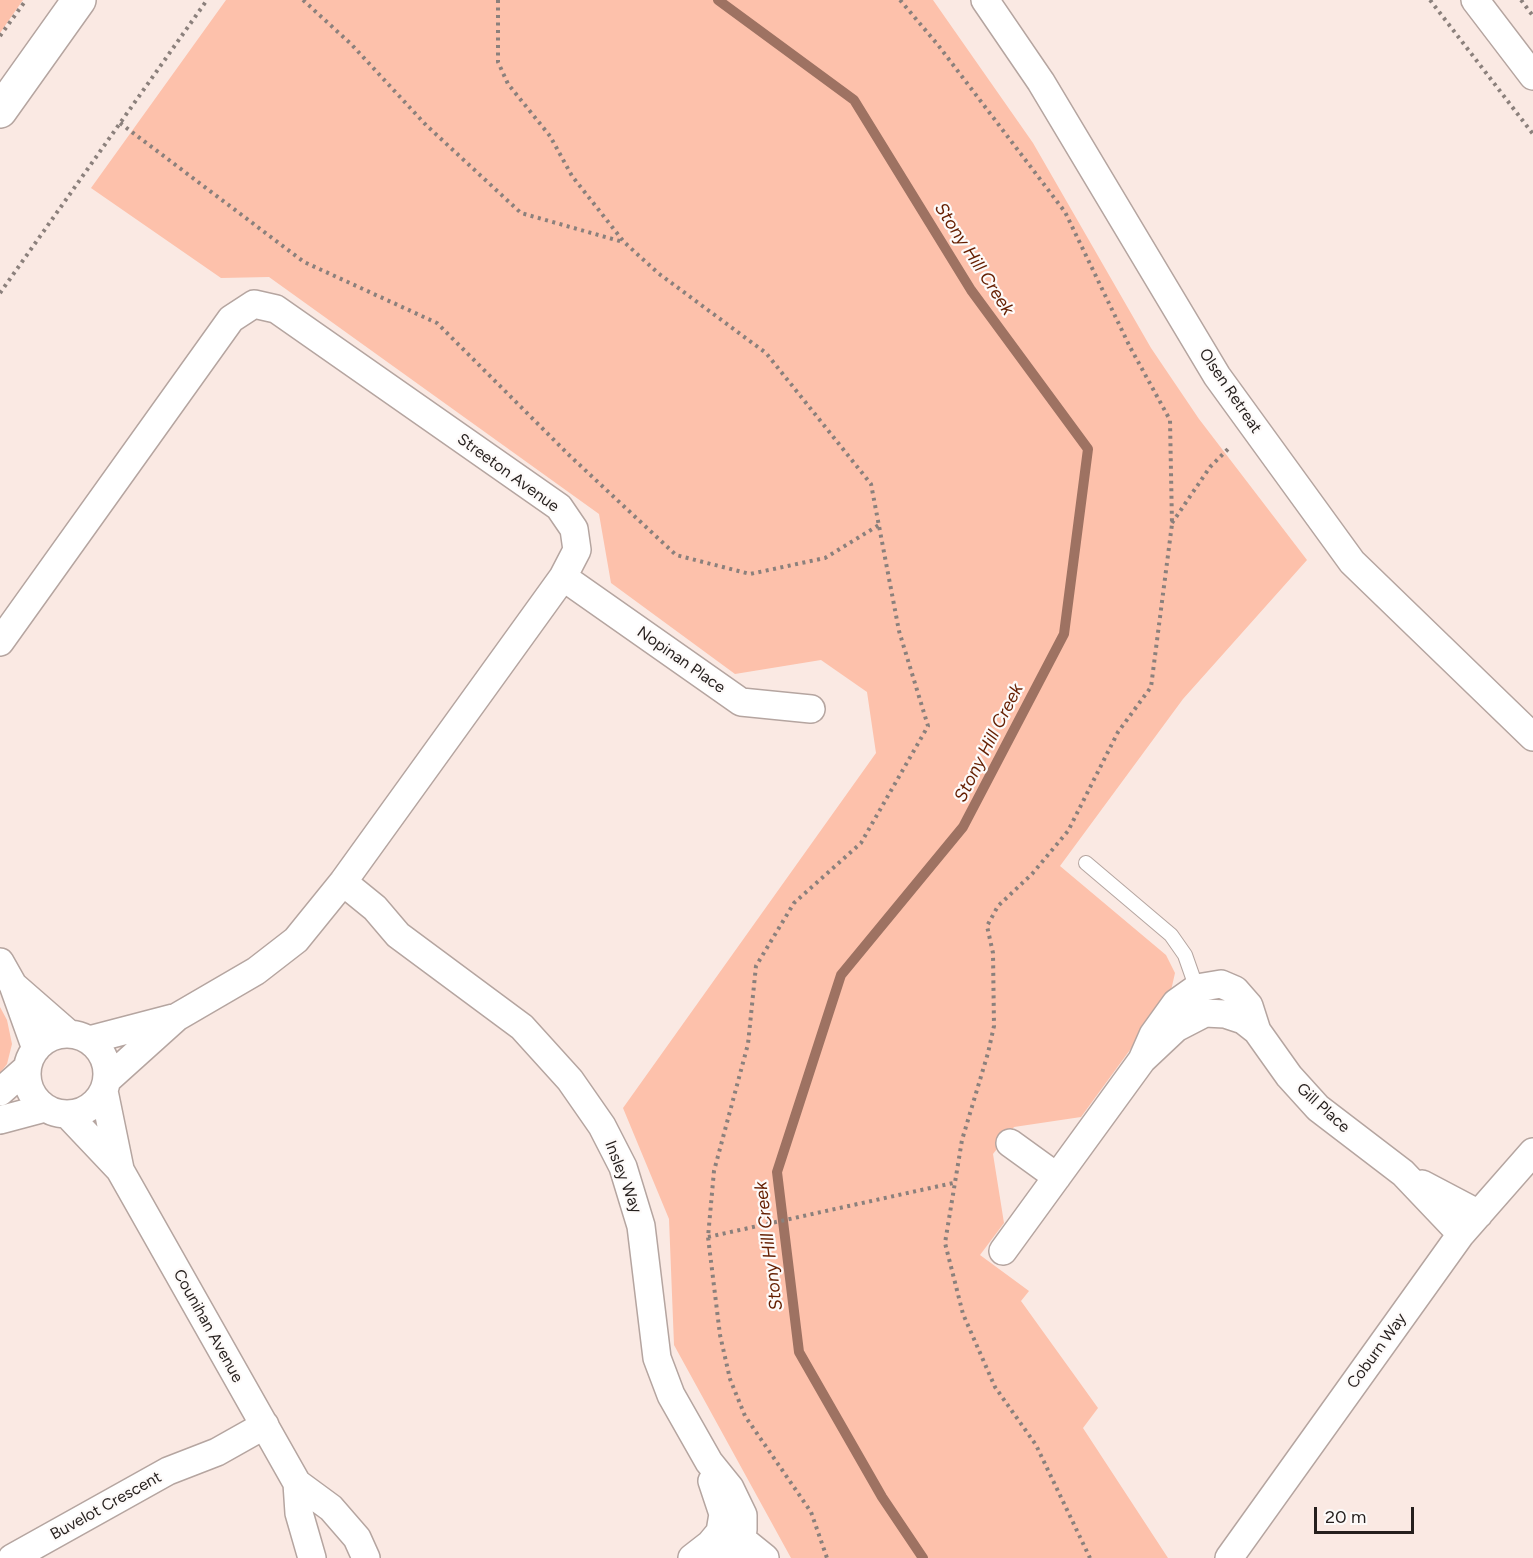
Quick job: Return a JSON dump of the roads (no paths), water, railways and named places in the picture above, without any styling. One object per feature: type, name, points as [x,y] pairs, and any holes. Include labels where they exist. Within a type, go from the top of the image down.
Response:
[{"type":"street","points":[[0,111],[79,0]]},
{"type":"street","name":"Olsen Retreat","points":[[985,0],[1041,82],[1217,376],[1352,562],[1533,736]]},
{"type":"street","points":[[1475,0],[1533,76]]},
{"type":"street","name":"Streeton Avenue","points":[[0,642],[231,319],[254,304],[276,309],[559,507],[574,529],[577,550],[563,577],[337,890],[296,940],[256,971],[177,1017],[106,1086]]},
{"type":"street","name":"Nopinan Place","points":[[563,577],[741,702],[811,709]]},
{"type":"street","name":"Insley Way","points":[[337,890],[375,908],[398,935],[522,1027],[570,1080],[603,1126],[623,1167],[641,1226],[657,1358],[671,1395],[709,1462],[714,1493],[723,1514],[730,1547]]},
{"type":"street","points":[[0,1120],[89,1108],[106,1086],[104,1057],[7,974]]},
{"type":"street","points":[[7,974],[32,1058],[30,1090],[56,1111]]},
{"type":"street","points":[[1003,1251],[1142,1060],[1176,1028],[1201,1000]]},
{"type":"street","name":"Gill Place","points":[[1201,1000],[1225,1014],[1243,1020],[1257,1031],[1288,1076],[1318,1108],[1402,1173],[1461,1234]]},
{"type":"street","name":"Streeton Avenue","points":[[79,1037],[177,1017]]},
{"type":"street","points":[[0,1092],[32,1058],[45,1040],[79,1037]]},
{"type":"street","name":"Counihan Avenue","points":[[106,1086],[120,1170]]},
{"type":"street","name":"Counihan Avenue","points":[[56,1111],[120,1170],[297,1483],[331,1508],[357,1538],[366,1558]]},
{"type":"street","points":[[1010,1143],[1058,1177]]},
{"type":"street","name":"Coburn Way","points":[[1229,1558],[1461,1234],[1533,1152]]},
{"type":"street","name":"Gill Place","points":[[1402,1173],[1479,1214]]},
{"type":"street","name":"Buvelot Crescent","points":[[12,1558],[168,1471],[209,1439],[260,1418]]},
{"type":"street","name":"Counihan Avenue","points":[[297,1483],[299,1513],[312,1558]]},
{"type":"street","points":[[692,1558],[710,1544],[730,1547],[765,1558]]},
{"type":"lane","points":[[1086,863],[1171,935],[1185,955],[1201,1000]]},
{"type":"waterway","name":"Stony Hill Creek","points":[[718,0],[854,100],[971,290],[1088,449],[1064,634],[963,827],[841,975],[777,1172],[799,1352],[882,1497],[923,1558]]}]
